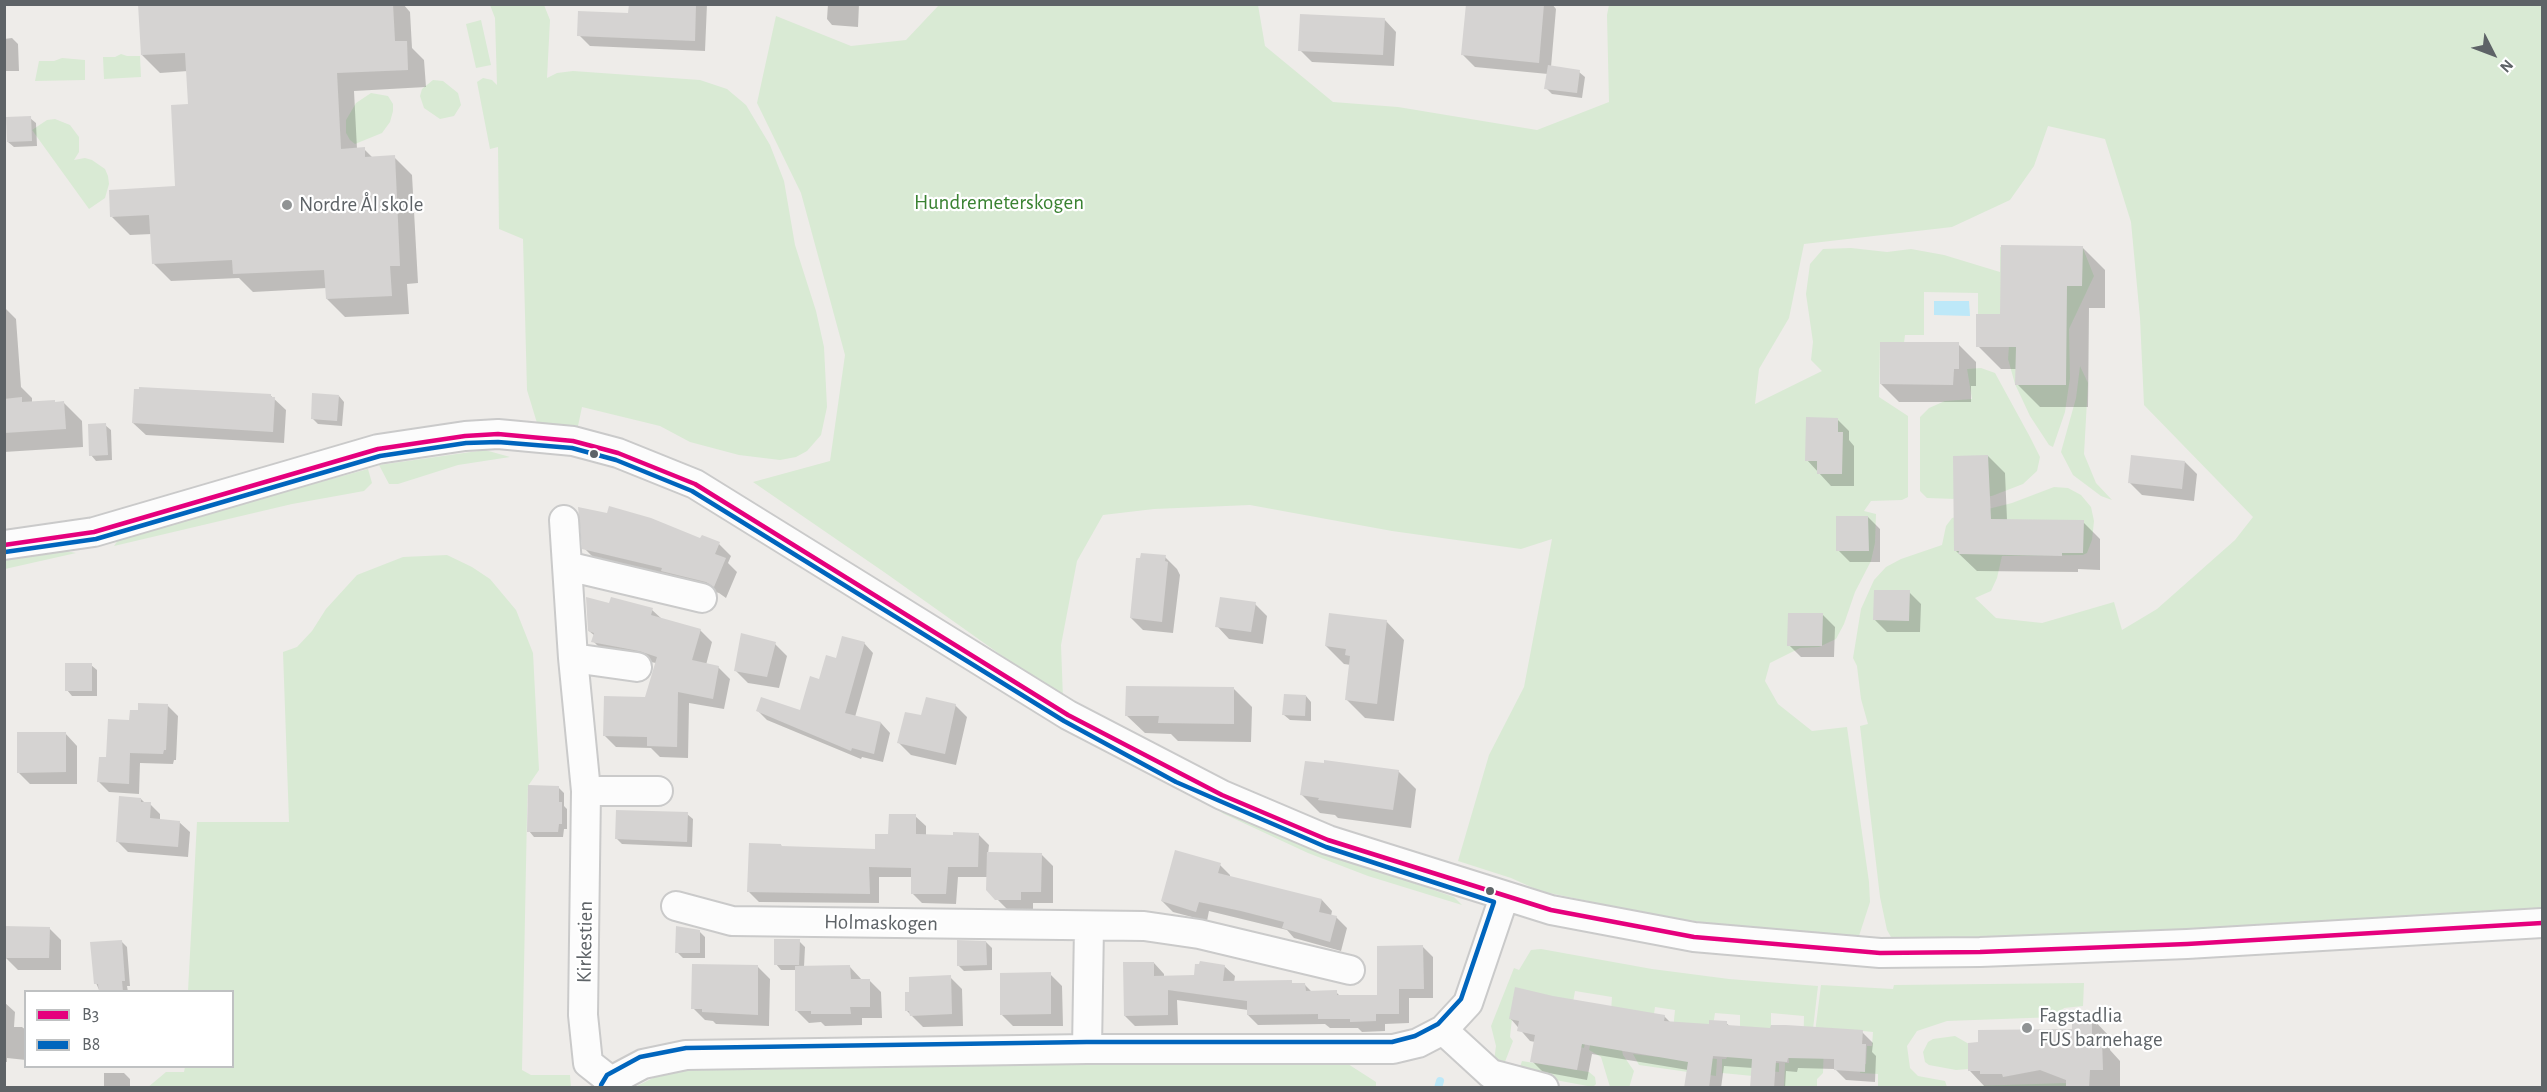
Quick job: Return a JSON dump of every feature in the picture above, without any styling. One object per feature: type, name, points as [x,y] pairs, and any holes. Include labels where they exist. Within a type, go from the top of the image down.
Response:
[{"type":"street","points":[[4,545],[94,532],[378,449],[465,436],[498,434],[573,441],[618,453],[695,484],[1068,715],[1180,775],[1328,840],[1551,910],[1694,937],[1880,953],[1980,952],[2187,944],[2542,923]]},
{"type":"street","name":"Kirkestien","points":[[564,520],[573,658],[586,791],[583,1015],[588,1063],[609,1084]]},
{"type":"street","points":[[567,566],[702,598]]},
{"type":"street","points":[[573,658],[637,667]]},
{"type":"street","points":[[586,791],[658,791]]},
{"type":"street","points":[[609,1084],[642,1064],[686,1055],[1087,1049],[1393,1049],[1418,1042],[1443,1030],[1468,1003],[1504,897]]},
{"type":"street","name":"Holmaskogen","points":[[676,906],[732,921],[1144,926],[1199,934],[1350,970]]},
{"type":"street","points":[[1087,1049],[1089,926]]},
{"type":"street","points":[[1443,1030],[1491,1074],[1544,1088]]},
{"type":"green space","points":[[490,5],[544,5],[550,20],[547,78],[557,73],[573,71],[700,80],[727,89],[746,105],[770,145],[784,181],[795,245],[816,311],[824,347],[827,407],[821,435],[807,451],[796,457],[780,460],[739,455],[690,442],[660,426],[582,407],[578,426],[537,423],[527,390],[523,239],[499,229],[498,147],[490,149],[477,82],[483,78],[492,80],[497,85],[495,18]]},
{"type":"green space","name":"Hundremeterskogen","points":[[939,5],[1258,5],[1265,46],[1333,102],[1398,107],[1537,130],[1609,102],[1607,15],[1609,5],[2542,5],[2542,909],[2022,938],[1891,937],[1887,930],[1880,897],[1860,726],[1868,724],[1861,699],[1857,666],[1853,658],[1861,609],[1874,580],[1886,567],[1901,559],[1942,545],[1946,526],[1952,518],[2012,503],[2054,487],[2068,488],[2081,495],[2091,507],[2094,521],[2092,540],[2087,553],[2083,555],[2002,556],[1997,578],[1991,591],[1975,598],[1996,618],[2042,623],[2114,602],[2122,630],[2157,609],[2235,540],[2253,517],[2144,405],[2140,318],[2131,222],[2105,139],[2048,126],[2034,166],[2010,200],[1952,227],[1804,244],[1789,318],[1759,369],[1755,404],[1822,371],[1811,360],[1813,342],[1806,294],[1810,264],[1823,249],[1851,248],[1887,252],[1911,249],[1944,255],[2000,272],[2000,247],[2082,246],[2094,276],[2069,329],[2070,378],[2065,412],[2053,447],[2049,445],[2030,416],[2015,384],[2008,359],[2009,345],[1995,315],[1978,314],[1978,293],[1924,292],[1924,335],[1905,335],[1904,343],[1880,343],[1879,397],[1908,416],[1908,497],[1902,500],[1871,501],[1864,511],[1876,514],[1875,543],[1871,561],[1855,592],[1836,639],[1819,647],[1800,648],[1770,663],[1765,681],[1778,704],[1812,731],[1847,727],[1869,882],[1870,902],[1859,936],[1742,928],[1654,915],[1540,891],[1511,878],[1458,861],[1489,755],[1524,687],[1552,539],[1521,549],[1392,531],[1250,505],[1154,509],[1103,515],[1077,561],[1061,645],[1063,699],[753,482],[830,461],[845,355],[801,193],[757,103],[776,16],[851,46],[906,40]]},
{"type":"green space","points":[[481,20],[491,65],[476,68],[466,24]]},
{"type":"green space","points":[[121,54],[140,56],[141,77],[104,79],[103,57],[115,57]]},
{"type":"green space","points":[[62,58],[85,60],[85,80],[35,81],[39,61],[54,61]]},
{"type":"green space","points":[[433,80],[443,81],[458,93],[461,105],[454,116],[440,119],[424,108],[420,96],[422,89]]},
{"type":"green space","points":[[371,93],[388,96],[393,104],[390,122],[382,133],[355,144],[346,133],[346,120],[356,103]]},
{"type":"green space","points":[[55,119],[70,125],[79,137],[79,152],[74,160],[85,158],[92,160],[105,169],[108,176],[109,184],[105,198],[89,209],[32,130],[47,120]]},
{"type":"green space","points":[[2080,366],[2088,383],[2084,454],[2096,483],[2112,500],[2101,496],[2073,475],[2061,452],[2076,398]]},
{"type":"green space","points":[[1981,368],[1995,373],[2030,437],[2040,457],[2037,471],[2023,484],[1992,496],[1956,499],[1927,498],[1920,491],[1920,417],[1929,408],[1945,401],[1972,399],[1967,369]]},
{"type":"green space","points":[[485,450],[510,457],[458,465],[398,484],[389,484],[379,465]]},
{"type":"green space","points":[[368,469],[372,483],[364,491],[292,504],[114,546],[118,540],[132,533]]},
{"type":"green space","points":[[61,550],[76,553],[5,569],[5,559]]},
{"type":"green space","points":[[447,555],[490,579],[516,610],[533,653],[539,770],[528,786],[522,1070],[531,1075],[570,1075],[571,1087],[147,1088],[166,1072],[184,1072],[185,1068],[234,1068],[234,990],[188,990],[197,822],[289,822],[283,652],[297,647],[312,631],[326,609],[357,575],[403,557]]},
{"type":"green space","points":[[1190,793],[1318,850],[1454,897],[1462,905],[1368,876],[1308,853],[1224,814]]},
{"type":"green space","points":[[1541,949],[1652,969],[1729,979],[1818,986],[1813,1029],[1815,1032],[1821,985],[1893,989],[1894,985],[2084,983],[2083,1006],[2064,1008],[2056,1017],[1947,1021],[1917,1031],[1907,1046],[1910,1068],[1918,1076],[1945,1081],[1947,1087],[1878,1087],[1878,1074],[1860,1073],[1861,1065],[1866,1064],[1867,1046],[1872,1046],[1873,1032],[1863,1031],[1824,1045],[1823,1073],[1817,1079],[1817,1087],[1784,1087],[1785,1063],[1789,1063],[1789,1058],[1803,1058],[1804,1016],[1771,1013],[1771,1063],[1779,1063],[1779,1072],[1754,1070],[1753,1076],[1722,1073],[1722,1059],[1726,1059],[1740,1028],[1740,1015],[1715,1013],[1708,1058],[1717,1059],[1716,1076],[1639,1065],[1633,1054],[1659,1057],[1661,1048],[1673,1030],[1675,1010],[1655,1007],[1654,1014],[1622,1050],[1634,1071],[1629,1088],[1610,1087],[1601,1057],[1589,1050],[1591,1040],[1611,1011],[1612,997],[1575,991],[1568,1031],[1586,1039],[1584,1048],[1545,1040],[1513,1009],[1510,1037],[1513,1041],[1503,1067],[1494,1061],[1496,1046],[1491,1026],[1514,968],[1519,970],[1531,950]]},
{"type":"green space","points":[[1955,1036],[1969,1044],[1969,1069],[1956,1070],[1929,1065],[1925,1062],[1923,1052],[1928,1042],[1933,1039]]},
{"type":"green space","points":[[1522,1061],[1589,1072],[1595,1077],[1596,1084],[1593,1087],[1518,1073]]},
{"type":"green space","points":[[1265,1062],[1348,1064],[1376,1082],[1376,1088],[633,1088],[667,1071],[689,1068]]},
{"type":"green space","points":[[2067,1083],[2067,1088],[1970,1088],[1971,1086]]},
{"type":"water","points":[[1934,301],[1969,301],[1970,316],[1934,315]]},
{"type":"building","points":[[138,4],[393,4],[395,41],[407,41],[408,70],[337,73],[341,149],[365,147],[365,157],[395,155],[400,266],[390,266],[392,296],[326,299],[324,270],[233,274],[232,260],[152,264],[149,215],[110,217],[109,190],[175,186],[171,105],[188,104],[185,53],[141,55]]},
{"type":"building","points":[[629,4],[696,4],[695,41],[577,36],[578,11],[628,13]]},
{"type":"building","points":[[1466,4],[1544,4],[1539,63],[1461,55]]},
{"type":"building","points":[[1300,14],[1385,18],[1383,55],[1298,51]]},
{"type":"building","points":[[1548,65],[1580,70],[1577,93],[1544,89]]},
{"type":"building","points":[[31,116],[32,141],[7,142],[6,117]]},
{"type":"building","points":[[2001,245],[2083,246],[2082,286],[2067,286],[2066,385],[2015,385],[2016,347],[1976,347],[1976,314],[2000,314]]},
{"type":"building","points":[[1880,342],[1959,342],[1959,369],[1954,369],[1953,385],[1880,384]]},
{"type":"building","points":[[139,387],[271,394],[271,397],[275,397],[273,432],[132,423],[134,389],[139,389]]},
{"type":"building","points":[[312,393],[339,395],[337,421],[311,419]]},
{"type":"building","points":[[22,397],[22,402],[64,401],[66,429],[4,433],[4,399]]},
{"type":"building","points":[[1806,417],[1838,418],[1838,432],[1843,432],[1842,474],[1817,474],[1817,461],[1805,461]]},
{"type":"building","points":[[106,423],[108,455],[89,456],[88,424]]},
{"type":"building","points":[[1988,455],[1991,519],[2084,520],[2083,553],[2062,553],[2062,556],[1958,554],[1959,551],[1954,551],[1953,456]]},
{"type":"building","points":[[2131,455],[2185,461],[2182,489],[2128,483]]},
{"type":"building","points":[[609,506],[651,518],[700,538],[702,535],[720,542],[715,554],[726,558],[714,587],[706,582],[661,571],[662,568],[582,549],[578,507],[607,513]]},
{"type":"building","points":[[1836,516],[1868,516],[1869,551],[1836,551]]},
{"type":"building","points":[[1141,553],[1166,555],[1165,561],[1168,562],[1162,622],[1130,618],[1136,558],[1140,558]]},
{"type":"building","points":[[1874,590],[1910,590],[1909,621],[1873,620]]},
{"type":"building","points":[[586,597],[609,603],[611,597],[653,608],[651,615],[701,629],[692,660],[719,666],[713,699],[678,692],[677,747],[647,746],[647,737],[603,736],[604,696],[645,697],[657,657],[639,651],[591,642],[594,633],[588,631]]},
{"type":"building","points":[[1220,597],[1256,602],[1251,632],[1215,627]]},
{"type":"building","points":[[1329,613],[1387,620],[1377,704],[1345,700],[1350,656],[1345,655],[1346,649],[1325,646]]},
{"type":"building","points":[[1788,613],[1823,613],[1822,646],[1787,646]]},
{"type":"building","points":[[741,633],[776,642],[767,677],[734,671]]},
{"type":"building","points":[[842,636],[865,642],[845,713],[881,722],[874,754],[852,748],[851,751],[756,711],[761,697],[800,710],[810,676],[819,679],[826,655],[836,658]]},
{"type":"building","points":[[65,663],[92,663],[92,691],[65,691]]},
{"type":"building","points":[[1126,686],[1234,687],[1234,724],[1158,723],[1159,716],[1125,716]]},
{"type":"building","points":[[1284,694],[1306,695],[1305,716],[1282,715]]},
{"type":"building","points":[[926,697],[956,704],[945,754],[897,743],[905,712],[921,715]]},
{"type":"building","points":[[138,703],[168,704],[166,750],[163,754],[130,753],[129,784],[97,782],[99,757],[106,757],[108,719],[129,720],[130,710],[138,710]]},
{"type":"building","points":[[17,732],[66,732],[66,772],[17,773]]},
{"type":"building","points":[[1324,760],[1399,770],[1393,810],[1318,800],[1319,798],[1300,795],[1305,761],[1324,763]]},
{"type":"building","points":[[528,785],[559,786],[562,824],[559,824],[558,832],[527,832]]},
{"type":"building","points":[[119,796],[141,798],[141,802],[151,802],[150,818],[180,821],[178,847],[116,842]]},
{"type":"building","points":[[616,810],[688,812],[687,842],[615,839]]},
{"type":"building","points":[[889,814],[916,814],[916,834],[979,833],[978,867],[948,867],[946,894],[911,894],[911,868],[869,867],[870,894],[747,892],[749,843],[875,849],[875,834],[888,834]]},
{"type":"building","points":[[1175,850],[1221,863],[1218,873],[1322,899],[1319,912],[1337,916],[1330,942],[1282,928],[1284,922],[1241,911],[1199,902],[1196,912],[1161,901]]},
{"type":"building","points":[[987,852],[1042,853],[1041,892],[1021,892],[1021,900],[995,900],[986,890]]},
{"type":"building","points":[[4,926],[50,927],[49,958],[4,958]]},
{"type":"building","points":[[676,926],[700,930],[700,953],[675,953]]},
{"type":"building","points":[[774,939],[800,939],[799,965],[774,965]]},
{"type":"building","points":[[122,940],[125,981],[122,981],[123,990],[99,990],[98,984],[94,984],[90,942]]},
{"type":"building","points":[[957,940],[986,941],[987,965],[957,966]]},
{"type":"building","points":[[1423,945],[1424,989],[1399,989],[1399,1014],[1376,1014],[1376,1021],[1350,1022],[1350,1019],[1318,1019],[1318,1014],[1247,1015],[1247,1001],[1168,990],[1168,1015],[1124,1016],[1123,962],[1154,962],[1154,976],[1194,975],[1195,964],[1199,964],[1200,961],[1225,965],[1223,981],[1292,980],[1292,983],[1305,983],[1306,991],[1337,990],[1337,995],[1377,995],[1377,946]]},
{"type":"building","points":[[692,964],[758,965],[758,1015],[702,1012],[702,1009],[691,1009]]},
{"type":"building","points":[[850,965],[851,979],[870,979],[870,1007],[850,1007],[851,1014],[811,1014],[811,1011],[795,1011],[795,966]]},
{"type":"building","points":[[1051,972],[1051,1014],[1000,1015],[1000,973]]},
{"type":"building","points":[[951,975],[952,1014],[910,1016],[909,1011],[905,1011],[905,992],[909,992],[909,977]]},
{"type":"building","points":[[1515,987],[1553,996],[1665,1015],[1664,1021],[1709,1024],[1709,1020],[1727,1021],[1727,1025],[1770,1028],[1771,1025],[1786,1025],[1863,1030],[1862,1044],[1866,1044],[1865,1072],[1834,1070],[1834,1059],[1788,1058],[1787,1062],[1776,1061],[1774,1088],[1750,1088],[1752,1059],[1713,1056],[1709,1088],[1684,1088],[1688,1062],[1582,1044],[1577,1070],[1530,1062],[1535,1035],[1517,1031],[1519,1021],[1509,1019]]},
{"type":"building","points":[[2072,1016],[2092,1016],[2092,1041],[2102,1041],[2103,1070],[2090,1070],[2089,1088],[2066,1088],[2066,1080],[2040,1070],[2003,1077],[2002,1074],[1980,1074],[1980,1071],[1968,1071],[1968,1043],[1978,1042],[1978,1030],[2072,1029]]},
{"type":"waterway","points":[[1438,1088],[1440,1081]]},
{"type":"transit line","name":"B3","points":[[4,545],[94,532],[378,449],[465,436],[498,434],[573,441],[618,453],[695,484],[1068,715],[1222,795],[1328,840],[1551,910],[1694,937],[1880,953],[1980,952],[2187,944],[2542,923]]},
{"type":"transit line","name":"B8","points":[[5,552],[96,539],[380,456],[466,443],[498,442],[572,448],[616,460],[692,491],[1064,721],[1176,782],[1326,847],[1494,902],[1461,999],[1438,1024],[1415,1036],[1392,1042],[1087,1042],[686,1048],[640,1057],[607,1075],[601,1085]]},
{"type":"place","name":"Nordre Ål skole","points":[[287,205]]},
{"type":"place","name":"Fagstadlia FUS barnehage","points":[[2027,1028]]}]
